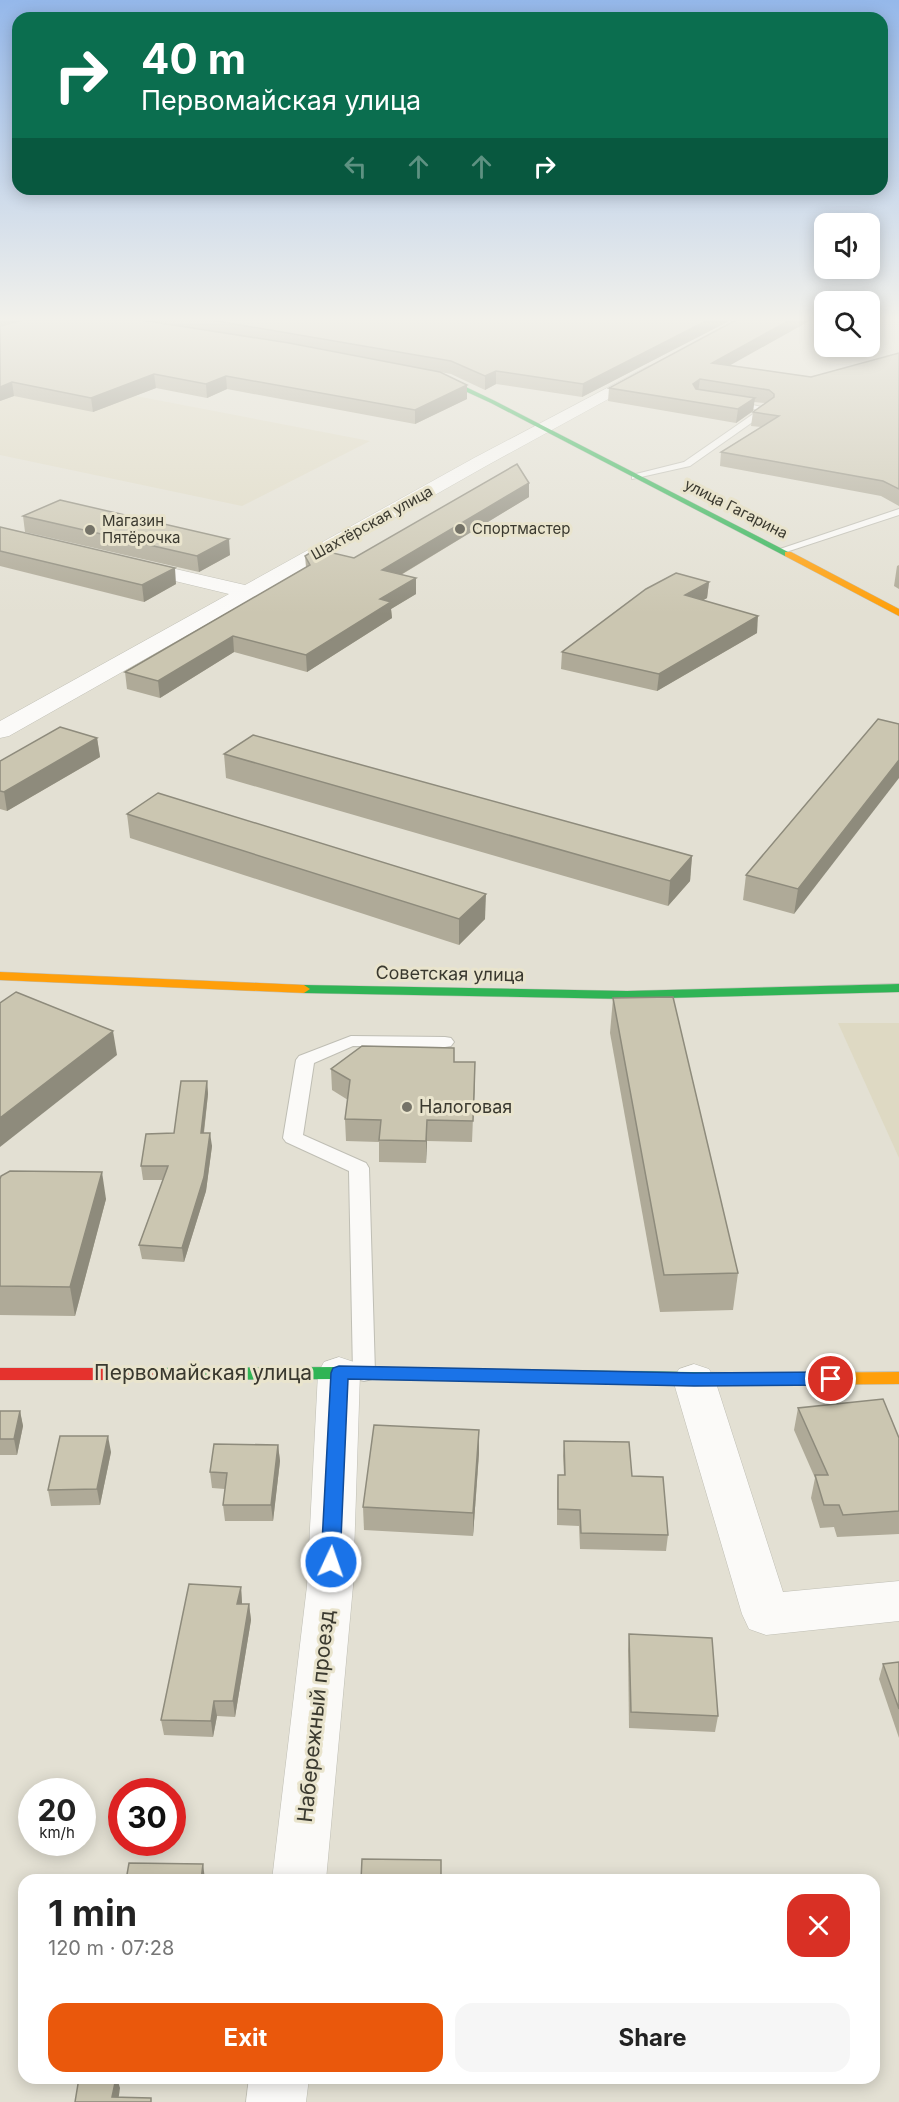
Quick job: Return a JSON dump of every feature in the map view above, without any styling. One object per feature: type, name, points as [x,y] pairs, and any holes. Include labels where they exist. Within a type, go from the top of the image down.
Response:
[{"type":"street","name":"улица Гагарина","points":[[524,418],[782,550],[899,613]]},
{"type":"street","name":"Шахтёрская улица","points":[[0,731],[560,418]]},
{"type":"street","points":[[112,560],[248,592]]},
{"type":"street","name":"Советская улица","points":[[0,976],[360,991],[627,995],[899,988]]},
{"type":"street","name":"Первомайская улица","points":[[0,1374],[352,1373],[694,1380],[899,1378]]},
{"type":"street","name":"Набережный проезд","points":[[301,1874],[352,1373]]},
{"type":"street","points":[[694,1380],[766,1614],[899,1601]]},
{"type":"street","points":[[276,2102],[278,2084]]},
{"type":"lane","points":[[636,477],[687,464],[754,418]]},
{"type":"lane","points":[[782,550],[899,512]]},
{"type":"lane","points":[[352,1373],[359,1168],[293,1138],[305,1060],[351,1041],[445,1042]]},
{"type":"shaded area","points":[[0,418],[251,418],[370,441],[242,506],[0,455]]},
{"type":"shaded area","points":[[838,1023],[899,1023],[899,1158]]},
{"type":"building","points":[[776,418],[899,418],[899,489],[883,481],[721,452]]},
{"type":"building","points":[[517,464],[529,483],[382,570],[416,578],[380,599],[391,602],[306,655],[233,636],[158,681],[125,672],[310,565],[305,556],[316,549],[354,558]]},
{"type":"building","points":[[60,500],[229,539],[197,556],[23,516]]},
{"type":"building","points":[[0,527],[175,568],[142,585],[0,551]]},
{"type":"building","points":[[676,573],[709,582],[685,595],[758,616],[659,674],[562,652],[646,589]]},
{"type":"building","points":[[878,719],[899,724],[899,760],[798,889],[746,875]]},
{"type":"building","points":[[60,727],[97,738],[4,792],[0,791],[0,761]]},
{"type":"building","points":[[253,735],[692,856],[670,881],[224,754]]},
{"type":"building","points":[[158,793],[486,894],[459,919],[127,814]]},
{"type":"building","points":[[16,992],[113,1031],[0,1118],[0,1003]]},
{"type":"building","points":[[673,997],[738,1273],[664,1275],[613,998]]},
{"type":"building","points":[[362,1046],[454,1048],[454,1062],[475,1062],[473,1121],[427,1120],[426,1141],[379,1140],[381,1120],[345,1119],[350,1080],[331,1069]]},
{"type":"building","points":[[181,1081],[207,1081],[201,1133],[210,1133],[204,1177],[182,1248],[139,1245],[168,1166],[141,1166],[146,1134],[174,1133]]},
{"type":"building","points":[[10,1171],[102,1172],[70,1287],[0,1286],[0,1179]]},
{"type":"building","points":[[883,1399],[899,1438],[899,1511],[843,1515],[839,1505],[824,1505],[815,1475],[828,1475],[798,1408]]},
{"type":"building","points":[[0,1411],[20,1411],[14,1439],[0,1439]]},
{"type":"building","points":[[374,1425],[479,1430],[473,1513],[363,1507]]},
{"type":"building","points":[[60,1436],[108,1436],[97,1489],[48,1490]]},
{"type":"building","points":[[564,1441],[629,1442],[632,1476],[663,1477],[668,1535],[581,1533],[580,1510],[558,1509],[558,1475],[565,1475]]},
{"type":"building","points":[[214,1444],[278,1445],[271,1505],[223,1505],[227,1473],[210,1472]]},
{"type":"building","points":[[189,1584],[241,1587],[237,1604],[249,1604],[233,1701],[214,1701],[211,1721],[161,1720]]},
{"type":"building","points":[[629,1634],[712,1638],[718,1716],[631,1712]]},
{"type":"building","points":[[899,1662],[899,1709],[883,1664]]},
{"type":"building","points":[[362,1859],[441,1860],[441,1874],[361,1874]]},
{"type":"building","points":[[129,1863],[203,1864],[202,1874],[127,1874]]},
{"type":"building","points":[[78,2084],[115,2084],[112,2097],[151,2098],[151,2102],[75,2102]]},
{"type":"traffic: fast","points":[[524,418],[788,554]]},
{"type":"traffic: fast","points":[[304,989],[627,995],[899,988]]},
{"type":"traffic: fast","points":[[160,1374],[339,1373],[764,1379]]},
{"type":"traffic: slow","points":[[788,554],[899,613]]},
{"type":"traffic: slow","points":[[0,976],[304,989]]},
{"type":"traffic: slow","points":[[764,1379],[899,1378]]},
{"type":"traffic: jam","points":[[0,1374],[160,1374]]},
{"type":"place","name":"Спортмастер","points":[[460,529]]},
{"type":"place","name":"Магазин Пятёрочка","points":[[90,530]]},
{"type":"place","name":"Налоговая","points":[[407,1107]]},
{"type":"route","points":[[331,1562],[339,1373],[694,1380],[831,1379]]}]
